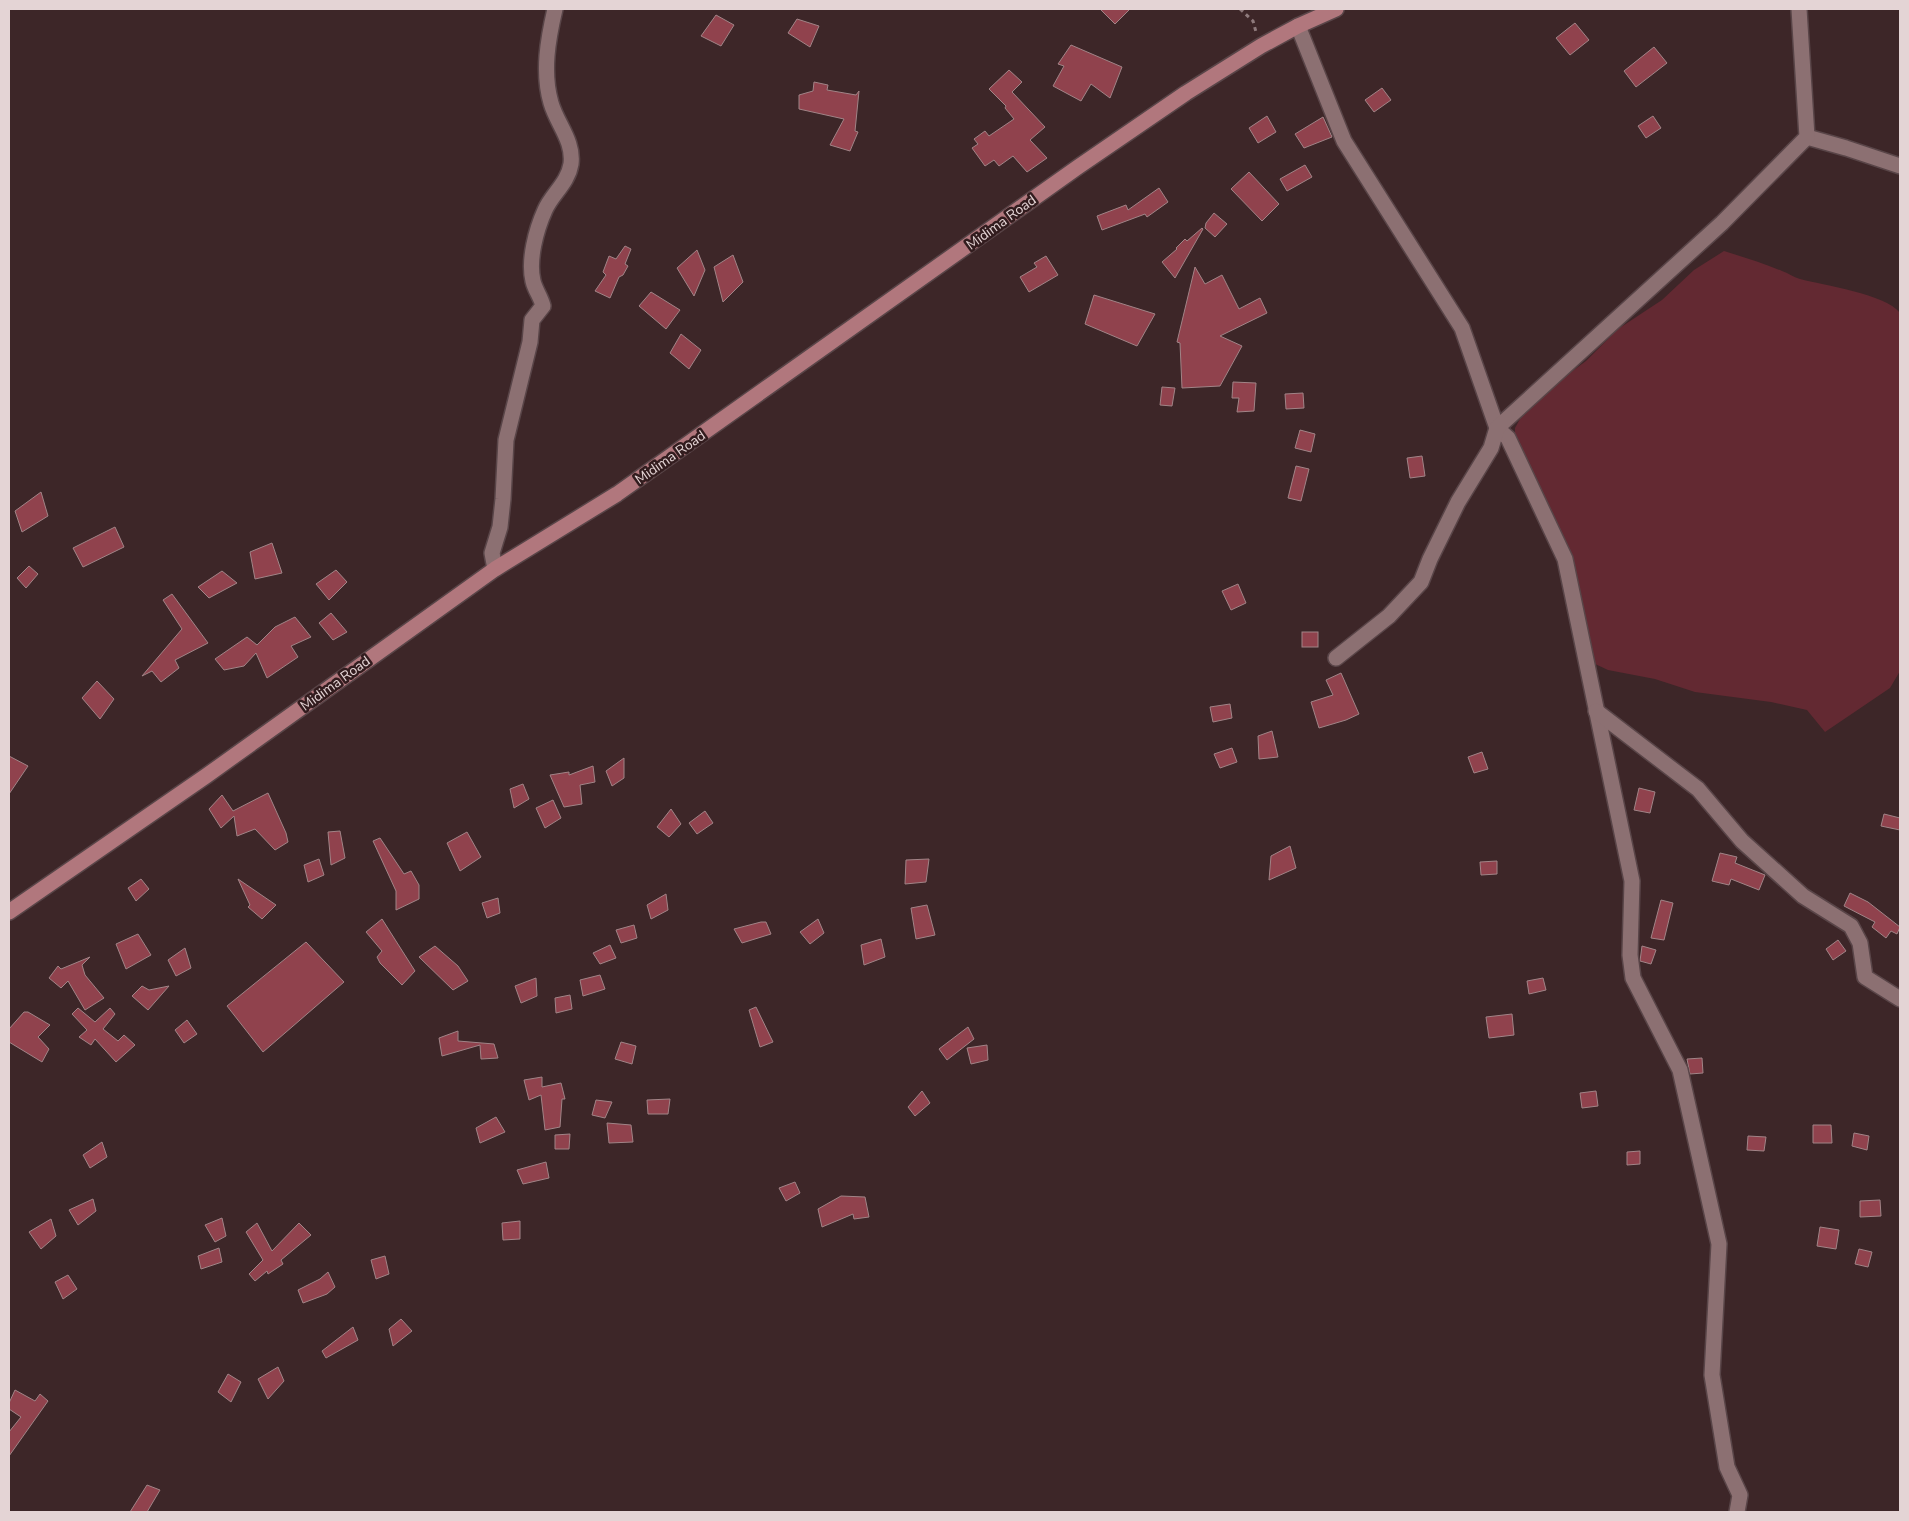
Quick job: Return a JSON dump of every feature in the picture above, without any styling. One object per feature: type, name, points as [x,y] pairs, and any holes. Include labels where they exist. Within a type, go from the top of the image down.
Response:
[{"type":"main road","name":"Midima Road","points":[[9,912],[206,776],[495,569],[617,494],[1078,167],[1261,46],[1298,26],[1336,9]]},
{"type":"street","points":[[495,569],[492,553],[502,508],[506,440],[530,342],[532,320],[542,306],[533,283],[532,261],[545,210],[567,177],[571,163],[570,146],[551,103],[546,68],[550,31],[555,9]]},
{"type":"street","points":[[1336,658],[1389,616],[1421,582],[1458,502],[1491,448],[1497,428],[1722,223],[1806,137],[1799,9]]},
{"type":"street","points":[[1298,26],[1344,141],[1462,328],[1497,428],[1508,438],[1565,559],[1632,881],[1630,955],[1633,978],[1680,1070],[1719,1244],[1712,1375],[1727,1467],[1740,1496],[1737,1512]]},
{"type":"street","points":[[1806,137],[1900,166]]},
{"type":"street","points":[[1596,711],[1698,790],[1742,842],[1803,896],[1852,926],[1860,943],[1864,977],[1900,999]]},
{"type":"path","points":[[1240,9],[1252,21],[1261,46]]},
{"type":"shaded area","points":[[1724,251],[1768,265],[1800,279],[1868,295],[1893,306],[1900,313],[1900,671],[1890,688],[1825,732],[1807,710],[1771,702],[1695,692],[1655,679],[1608,670],[1593,663],[1580,616],[1515,443],[1515,428],[1520,419],[1563,378],[1586,361],[1618,329],[1662,300],[1694,270]]},
{"type":"building","points":[[1100,9],[1130,9],[1115,24]]},
{"type":"building","points":[[716,15],[734,25],[721,46],[701,36]]},
{"type":"building","points":[[797,19],[819,26],[810,47],[788,33]]},
{"type":"building","points":[[1575,23],[1589,40],[1570,55],[1556,38]]},
{"type":"building","points":[[1071,45],[1122,67],[1110,98],[1091,84],[1081,101],[1053,86],[1064,66],[1058,64]]},
{"type":"building","points":[[1654,47],[1667,63],[1636,87],[1624,71]]},
{"type":"building","points":[[1009,70],[1022,82],[1012,92],[1045,127],[1030,140],[1047,158],[1027,172],[1013,156],[999,166],[994,160],[985,166],[972,148],[978,144],[974,139],[985,131],[989,136],[1014,119],[1005,108],[1006,106],[989,89]]},
{"type":"building","points":[[814,82],[828,85],[827,90],[856,95],[859,91],[855,131],[858,132],[850,151],[830,145],[844,119],[799,109],[799,95],[813,91]]},
{"type":"building","points":[[1382,88],[1391,100],[1374,112],[1365,100]]},
{"type":"building","points":[[1267,116],[1276,132],[1258,143],[1249,128]]},
{"type":"building","points":[[1653,116],[1661,128],[1646,138],[1638,126]]},
{"type":"building","points":[[1323,117],[1332,137],[1304,148],[1295,134]]},
{"type":"building","points":[[1305,165],[1312,177],[1287,191],[1280,179]]},
{"type":"building","points":[[1249,172],[1279,204],[1262,221],[1231,189]]},
{"type":"building","points":[[1159,188],[1168,202],[1147,217],[1145,214],[1102,230],[1097,216],[1126,205],[1128,210]]},
{"type":"building","points":[[1214,213],[1227,224],[1215,237],[1205,228],[1206,223]]},
{"type":"building","points":[[1202,228],[1175,278],[1162,262],[1185,239],[1187,241]]},
{"type":"building","points":[[625,246],[631,249],[625,264],[628,266],[623,275],[619,277],[610,298],[595,291],[606,275],[603,272],[609,256],[616,259]]},
{"type":"building","points":[[697,250],[705,270],[694,296],[677,268]]},
{"type":"building","points":[[733,255],[743,282],[723,302],[714,267]]},
{"type":"building","points":[[1046,256],[1058,275],[1029,292],[1020,277],[1037,267],[1034,263]]},
{"type":"building","points":[[1195,267],[1205,284],[1222,275],[1239,309],[1260,298],[1267,313],[1220,336],[1242,346],[1220,386],[1182,388],[1180,343],[1177,342]]},
{"type":"building","points":[[651,292],[680,310],[666,329],[639,306]]},
{"type":"building","points":[[1094,295],[1155,314],[1137,346],[1085,324]]},
{"type":"building","points":[[681,334],[701,350],[689,369],[670,353]]},
{"type":"building","points":[[1233,382],[1256,383],[1254,411],[1237,412],[1239,398],[1232,398]]},
{"type":"building","points":[[1162,387],[1175,388],[1172,406],[1160,405]]},
{"type":"building","points":[[1303,393],[1304,408],[1286,409],[1285,394]]},
{"type":"building","points":[[1300,430],[1315,434],[1311,452],[1295,448]]},
{"type":"building","points":[[1422,456],[1425,476],[1410,478],[1407,458]]},
{"type":"building","points":[[1296,466],[1309,469],[1301,501],[1288,498]]},
{"type":"building","points":[[41,492],[48,516],[22,532],[15,511]]},
{"type":"building","points":[[115,527],[124,547],[83,567],[73,548]]},
{"type":"building","points":[[272,543],[282,573],[255,579],[250,552]]},
{"type":"building","points":[[29,566],[38,574],[26,588],[17,578]]},
{"type":"building","points":[[336,570],[347,582],[329,600],[316,584]]},
{"type":"building","points":[[222,571],[237,583],[209,598],[198,587]]},
{"type":"building","points":[[1238,584],[1246,603],[1231,610],[1222,591]]},
{"type":"building","points":[[172,594],[208,643],[175,660],[179,668],[161,682],[152,671],[142,676],[182,629],[163,600]]},
{"type":"building","points":[[331,613],[347,632],[333,640],[319,623]]},
{"type":"building","points":[[295,617],[311,637],[291,646],[298,657],[267,678],[256,653],[244,666],[224,670],[215,659],[247,637],[257,645],[275,627]]},
{"type":"building","points":[[1302,632],[1318,632],[1318,647],[1302,647]]},
{"type":"building","points":[[1341,673],[1359,714],[1319,728],[1311,702],[1333,695],[1326,680]]},
{"type":"building","points":[[97,681],[114,699],[100,719],[82,698]]},
{"type":"building","points":[[1230,704],[1232,718],[1213,722],[1210,707]]},
{"type":"building","points":[[1272,731],[1278,757],[1259,759],[1258,736]]},
{"type":"building","points":[[1232,748],[1237,762],[1220,768],[1214,754]]},
{"type":"building","points":[[1482,752],[1488,769],[1474,773],[1468,757]]},
{"type":"building","points":[[9,756],[28,766],[9,794]]},
{"type":"building","points":[[624,758],[624,778],[612,786],[606,771]]},
{"type":"building","points":[[593,766],[595,782],[580,785],[582,804],[564,807],[550,775],[569,772],[569,775]]},
{"type":"building","points":[[523,784],[529,799],[514,808],[510,789]]},
{"type":"building","points":[[1639,788],[1655,792],[1650,813],[1634,810]]},
{"type":"building","points":[[268,793],[286,833],[288,842],[275,850],[255,829],[237,836],[234,816],[221,828],[209,809],[222,795],[233,811]]},
{"type":"building","points":[[553,800],[561,818],[545,828],[536,808]]},
{"type":"building","points":[[671,809],[681,824],[669,837],[657,827]]},
{"type":"building","points":[[705,811],[713,823],[697,834],[689,823]]},
{"type":"building","points":[[1884,814],[1900,818],[1900,830],[1881,826]]},
{"type":"building","points":[[340,831],[345,858],[331,865],[328,832]]},
{"type":"building","points":[[467,832],[481,857],[460,871],[447,843]]},
{"type":"building","points":[[380,838],[404,874],[411,871],[419,885],[419,899],[396,910],[396,891],[373,841]]},
{"type":"building","points":[[1290,846],[1296,868],[1269,880],[1271,856]]},
{"type":"building","points":[[1720,853],[1737,857],[1735,863],[1765,875],[1759,890],[1731,879],[1729,885],[1712,881]]},
{"type":"building","points":[[319,859],[324,875],[308,882],[304,865]]},
{"type":"building","points":[[929,859],[926,882],[905,884],[906,860]]},
{"type":"building","points":[[1497,861],[1497,874],[1481,875],[1480,862]]},
{"type":"building","points":[[141,879],[149,889],[136,901],[128,888]]},
{"type":"building","points":[[238,879],[276,905],[262,919],[248,907],[250,905]]},
{"type":"building","points":[[1850,893],[1868,902],[1900,927],[1897,934],[1891,931],[1886,938],[1872,927],[1875,922],[1844,906]]},
{"type":"building","points":[[666,894],[668,910],[651,919],[647,905]]},
{"type":"building","points":[[498,898],[500,913],[487,918],[482,903]]},
{"type":"building","points":[[1661,900],[1673,903],[1664,940],[1651,938]]},
{"type":"building","points":[[927,905],[935,935],[916,939],[911,908]]},
{"type":"building","points":[[382,919],[415,971],[402,985],[380,963],[377,957],[382,951],[366,932]]},
{"type":"building","points":[[818,919],[824,933],[810,944],[800,932]]},
{"type":"building","points":[[766,922],[771,934],[742,943],[734,929]]},
{"type":"building","points":[[634,925],[637,938],[621,943],[616,930]]},
{"type":"building","points":[[138,934],[151,955],[126,969],[116,944]]},
{"type":"building","points":[[881,939],[885,957],[864,965],[861,945]]},
{"type":"building","points":[[1838,940],[1846,951],[1833,960],[1826,949]]},
{"type":"building","points":[[306,942],[344,982],[263,1052],[227,1006]]},
{"type":"building","points":[[610,945],[616,958],[600,964],[593,953]]},
{"type":"building","points":[[435,946],[458,966],[468,981],[453,990],[419,957]]},
{"type":"building","points":[[1642,946],[1656,950],[1651,964],[1640,961]]},
{"type":"building","points":[[185,948],[191,968],[176,976],[168,960]]},
{"type":"building","points":[[90,957],[82,965],[85,975],[104,998],[85,1010],[68,981],[61,988],[49,978],[58,966],[61,969]]},
{"type":"building","points":[[600,975],[605,989],[583,996],[580,980]]},
{"type":"building","points":[[536,978],[537,996],[521,1003],[515,986]]},
{"type":"building","points":[[1543,978],[1546,990],[1529,994],[1527,981]]},
{"type":"building","points":[[142,986],[149,990],[169,986],[148,1010],[132,996]]},
{"type":"building","points":[[570,995],[572,1009],[556,1013],[555,998]]},
{"type":"building","points":[[756,1007],[773,1042],[760,1047],[749,1010]]},
{"type":"building","points":[[78,1008],[95,1022],[110,1008],[115,1014],[103,1029],[118,1041],[124,1035],[135,1045],[116,1062],[95,1039],[91,1045],[79,1037],[87,1030],[72,1014]]},
{"type":"building","points":[[24,1012],[28,1012],[50,1025],[38,1037],[49,1049],[42,1062],[9,1042],[9,1029]]},
{"type":"building","points":[[1512,1014],[1514,1035],[1489,1038],[1486,1017]]},
{"type":"building","points":[[187,1020],[197,1034],[184,1043],[175,1030]]},
{"type":"building","points":[[968,1027],[974,1039],[947,1060],[939,1049]]},
{"type":"building","points":[[458,1031],[458,1041],[494,1044],[498,1058],[481,1059],[480,1045],[442,1056],[439,1038]]},
{"type":"building","points":[[621,1042],[636,1046],[632,1064],[615,1059]]},
{"type":"building","points":[[987,1045],[988,1060],[971,1064],[967,1048]]},
{"type":"building","points":[[1702,1058],[1703,1073],[1690,1074],[1687,1059]]},
{"type":"building","points":[[542,1077],[542,1087],[561,1083],[565,1099],[562,1099],[560,1127],[545,1130],[541,1095],[529,1100],[524,1080]]},
{"type":"building","points":[[922,1091],[930,1103],[915,1116],[908,1107]]},
{"type":"building","points":[[1596,1091],[1598,1106],[1582,1108],[1580,1093]]},
{"type":"building","points":[[670,1099],[668,1114],[648,1114],[647,1100]]},
{"type":"building","points":[[596,1100],[612,1102],[605,1118],[592,1115]]},
{"type":"building","points":[[496,1117],[505,1132],[480,1143],[476,1128]]},
{"type":"building","points":[[607,1123],[631,1125],[633,1142],[609,1143]]},
{"type":"building","points":[[1813,1125],[1831,1125],[1832,1143],[1813,1143]]},
{"type":"building","points":[[1854,1133],[1869,1136],[1867,1150],[1852,1146]]},
{"type":"building","points":[[570,1134],[569,1149],[555,1149],[555,1135]]},
{"type":"building","points":[[1748,1136],[1766,1137],[1764,1151],[1747,1150]]},
{"type":"building","points":[[102,1142],[107,1157],[90,1168],[83,1155]]},
{"type":"building","points":[[1640,1151],[1640,1164],[1627,1165],[1627,1152]]},
{"type":"building","points":[[546,1162],[549,1178],[523,1184],[517,1170]]},
{"type":"building","points":[[795,1182],[800,1193],[786,1201],[779,1188]]},
{"type":"building","points":[[841,1196],[865,1197],[869,1217],[854,1219],[853,1214],[822,1227],[818,1209]]},
{"type":"building","points":[[93,1199],[96,1211],[78,1225],[69,1210]]},
{"type":"building","points":[[1880,1200],[1881,1216],[1860,1217],[1860,1201]]},
{"type":"building","points":[[222,1218],[226,1236],[215,1242],[205,1225]]},
{"type":"building","points":[[51,1219],[56,1236],[41,1249],[29,1232]]},
{"type":"building","points":[[520,1221],[520,1239],[503,1240],[502,1223]]},
{"type":"building","points":[[257,1223],[272,1251],[299,1223],[311,1235],[281,1260],[283,1264],[268,1274],[267,1271],[255,1281],[249,1274],[263,1260],[246,1232]]},
{"type":"building","points":[[1820,1227],[1839,1230],[1836,1249],[1817,1246]]},
{"type":"building","points":[[219,1248],[222,1262],[201,1269],[198,1256]]},
{"type":"building","points":[[1859,1249],[1872,1252],[1868,1267],[1855,1264]]},
{"type":"building","points":[[385,1256],[389,1274],[376,1279],[371,1260]]},
{"type":"building","points":[[328,1272],[335,1287],[327,1294],[303,1303],[298,1290],[320,1279]]},
{"type":"building","points":[[68,1275],[77,1289],[63,1299],[55,1282]]},
{"type":"building","points":[[401,1319],[412,1331],[393,1346],[389,1329]]},
{"type":"building","points":[[353,1327],[358,1340],[326,1358],[322,1351]]},
{"type":"building","points":[[278,1367],[284,1381],[268,1399],[258,1379]]},
{"type":"building","points":[[228,1374],[241,1382],[231,1402],[218,1392]]},
{"type":"building","points":[[15,1390],[35,1401],[40,1394],[48,1401],[9,1456],[9,1432],[21,1417],[9,1409],[9,1403]]},
{"type":"building","points":[[147,1485],[160,1490],[147,1512],[130,1512]]}]
